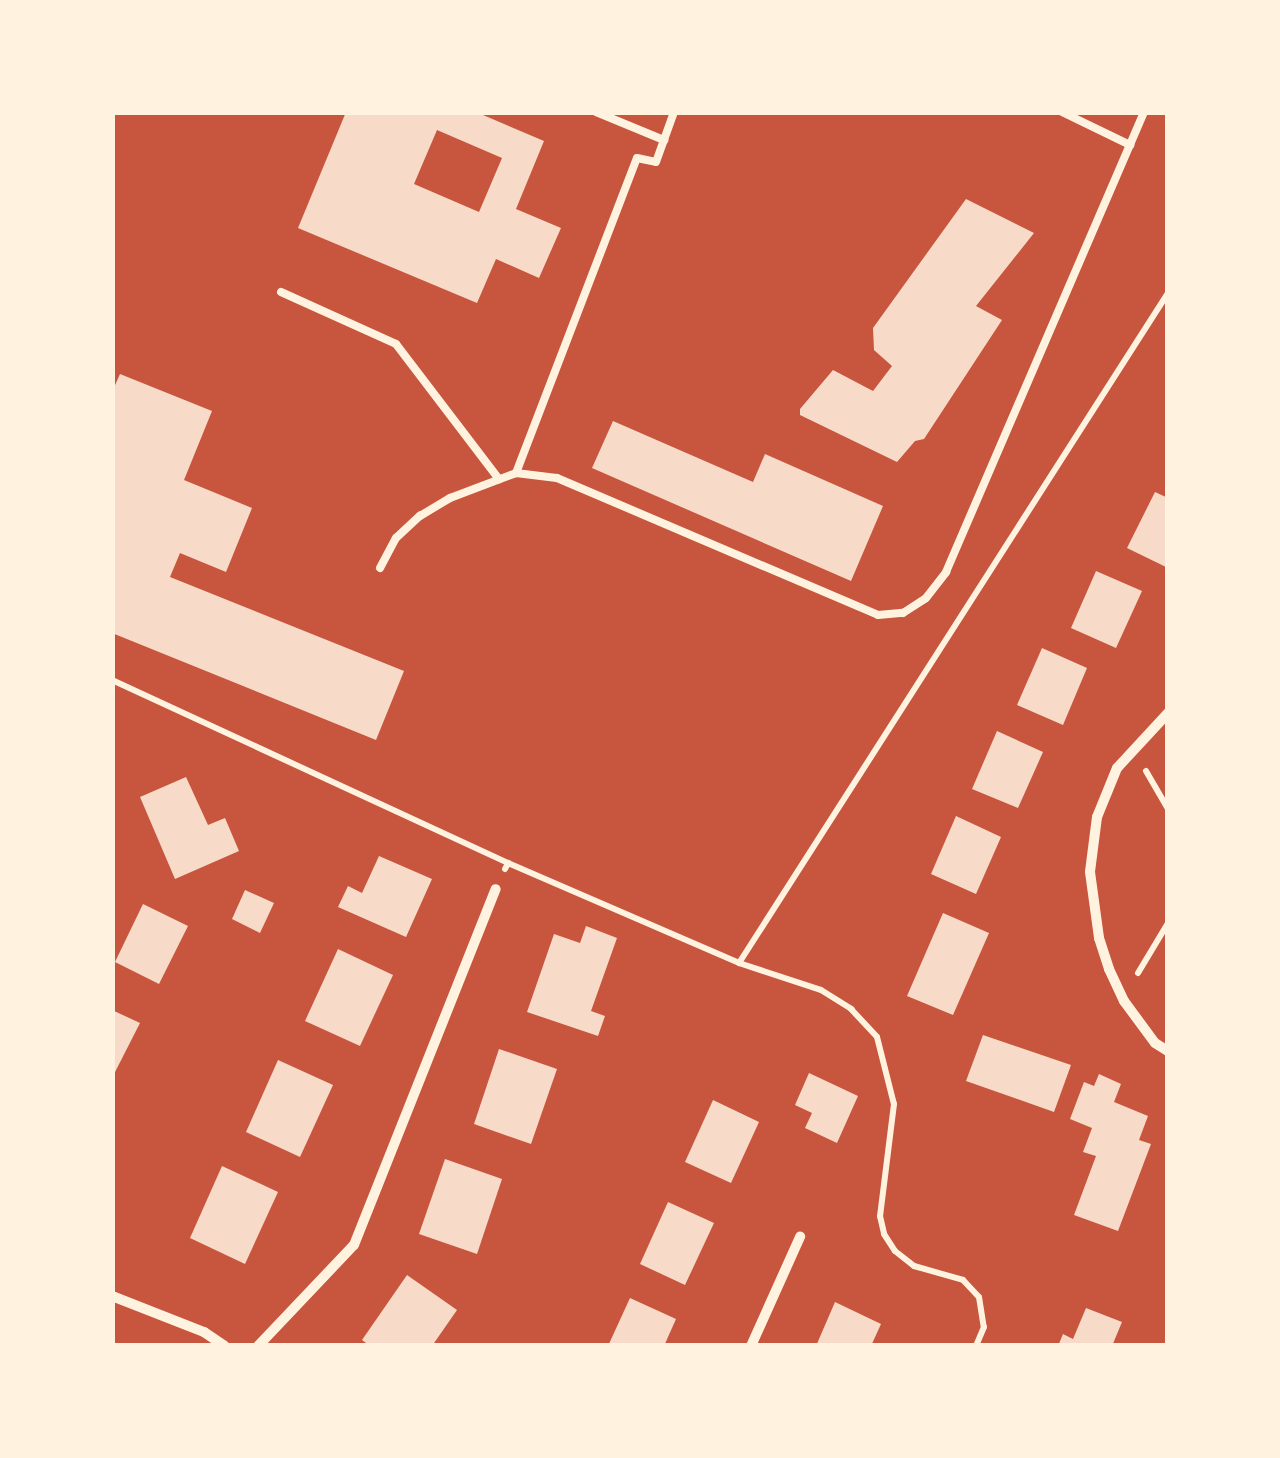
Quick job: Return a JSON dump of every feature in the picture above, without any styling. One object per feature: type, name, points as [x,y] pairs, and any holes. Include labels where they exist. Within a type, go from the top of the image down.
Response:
[{"type":"street","points":[[1168,713],[1117,768],[1097,817],[1090,872],[1099,938],[1124,1001],[1155,1043],[1168,1051]]},
{"type":"street","points":[[258,1346],[354,1245],[496,889]]},
{"type":"street","points":[[751,1346],[800,1238]]},
{"type":"street","points":[[112,1296],[204,1332],[226,1346]]},
{"type":"lane","points":[[596,112],[664,140]]},
{"type":"lane","points":[[516,473],[637,158],[656,162],[674,112]]},
{"type":"lane","points":[[1062,112],[1130,145]]},
{"type":"lane","points":[[380,568],[396,538],[420,516],[450,498],[516,473],[557,478],[878,615],[903,613],[926,598],[946,572],[1144,112]]},
{"type":"lane","points":[[281,292],[396,344],[417,366],[499,479]]},
{"type":"path","points":[[739,964],[1168,293]]},
{"type":"path","points":[[112,680],[508,864],[739,964],[820,990],[851,1008],[878,1036],[894,1104],[880,1216],[884,1234],[895,1251],[914,1266],[963,1280],[980,1296],[984,1327],[976,1346]]},
{"type":"path","points":[[1134,748],[1168,809]]},
{"type":"path","points":[[496,889],[508,864]]},
{"type":"path","points":[[1124,1001],[1168,923]]},
{"type":"building","points":[[346,112],[476,112],[544,141],[516,209],[561,228],[539,278],[496,259],[477,303],[298,228]],"holes":[[[437,130],[502,158],[479,212],[414,184]]]},
{"type":"building","points":[[966,199],[1034,233],[976,306],[1002,320],[924,439],[915,441],[897,462],[800,415],[800,409],[833,370],[873,391],[892,366],[874,350],[873,328]]},
{"type":"building","points":[[120,374],[212,411],[184,480],[252,508],[226,572],[180,553],[170,577],[404,671],[376,740],[112,633],[112,392]]},
{"type":"building","points":[[613,421],[753,482],[765,454],[883,506],[851,581],[592,468]]},
{"type":"building","points":[[1155,492],[1168,498],[1168,568],[1127,548]]},
{"type":"building","points":[[1096,571],[1142,591],[1116,648],[1071,628]]},
{"type":"building","points":[[1042,648],[1087,668],[1063,725],[1017,705]]},
{"type":"building","points":[[997,731],[1043,752],[1018,808],[972,789]]},
{"type":"building","points":[[186,777],[208,825],[225,818],[239,851],[175,879],[140,797]]},
{"type":"building","points":[[956,816],[1001,837],[976,894],[931,874]]},
{"type":"building","points":[[379,856],[432,879],[406,937],[338,907],[348,886],[362,893]]},
{"type":"building","points":[[245,890],[274,903],[260,933],[232,919]]},
{"type":"building","points":[[143,904],[188,926],[159,984],[115,962]]},
{"type":"building","points":[[943,913],[989,933],[953,1015],[907,996]]},
{"type":"building","points":[[586,926],[617,938],[591,1011],[605,1016],[598,1036],[527,1012],[554,934],[580,943]]},
{"type":"building","points":[[338,949],[393,975],[360,1046],[305,1021]]},
{"type":"building","points":[[112,1010],[140,1023],[112,1078]]},
{"type":"building","points":[[983,1035],[1071,1065],[1054,1112],[966,1081]]},
{"type":"building","points":[[499,1049],[557,1069],[531,1144],[474,1124]]},
{"type":"building","points":[[278,1060],[333,1085],[300,1157],[246,1132]]},
{"type":"building","points":[[809,1073],[858,1096],[837,1143],[805,1128],[812,1113],[795,1105]]},
{"type":"building","points":[[1099,1074],[1121,1084],[1114,1102],[1148,1116],[1139,1140],[1151,1144],[1118,1231],[1074,1215],[1096,1156],[1083,1152],[1092,1128],[1070,1119],[1084,1082],[1094,1086]]},
{"type":"building","points":[[713,1100],[759,1122],[731,1183],[685,1162]]},
{"type":"building","points":[[445,1159],[502,1179],[477,1254],[419,1234]]},
{"type":"building","points":[[222,1166],[278,1192],[245,1264],[190,1238]]},
{"type":"building","points":[[668,1202],[714,1223],[685,1285],[640,1264]]},
{"type":"building","points":[[407,1275],[457,1310],[432,1346],[370,1346],[362,1340]]},
{"type":"building","points":[[630,1298],[676,1319],[664,1346],[608,1346]]},
{"type":"building","points":[[835,1302],[881,1324],[871,1346],[816,1346]]},
{"type":"building","points":[[1086,1308],[1122,1322],[1112,1346],[1058,1346],[1063,1334],[1073,1339]]}]
